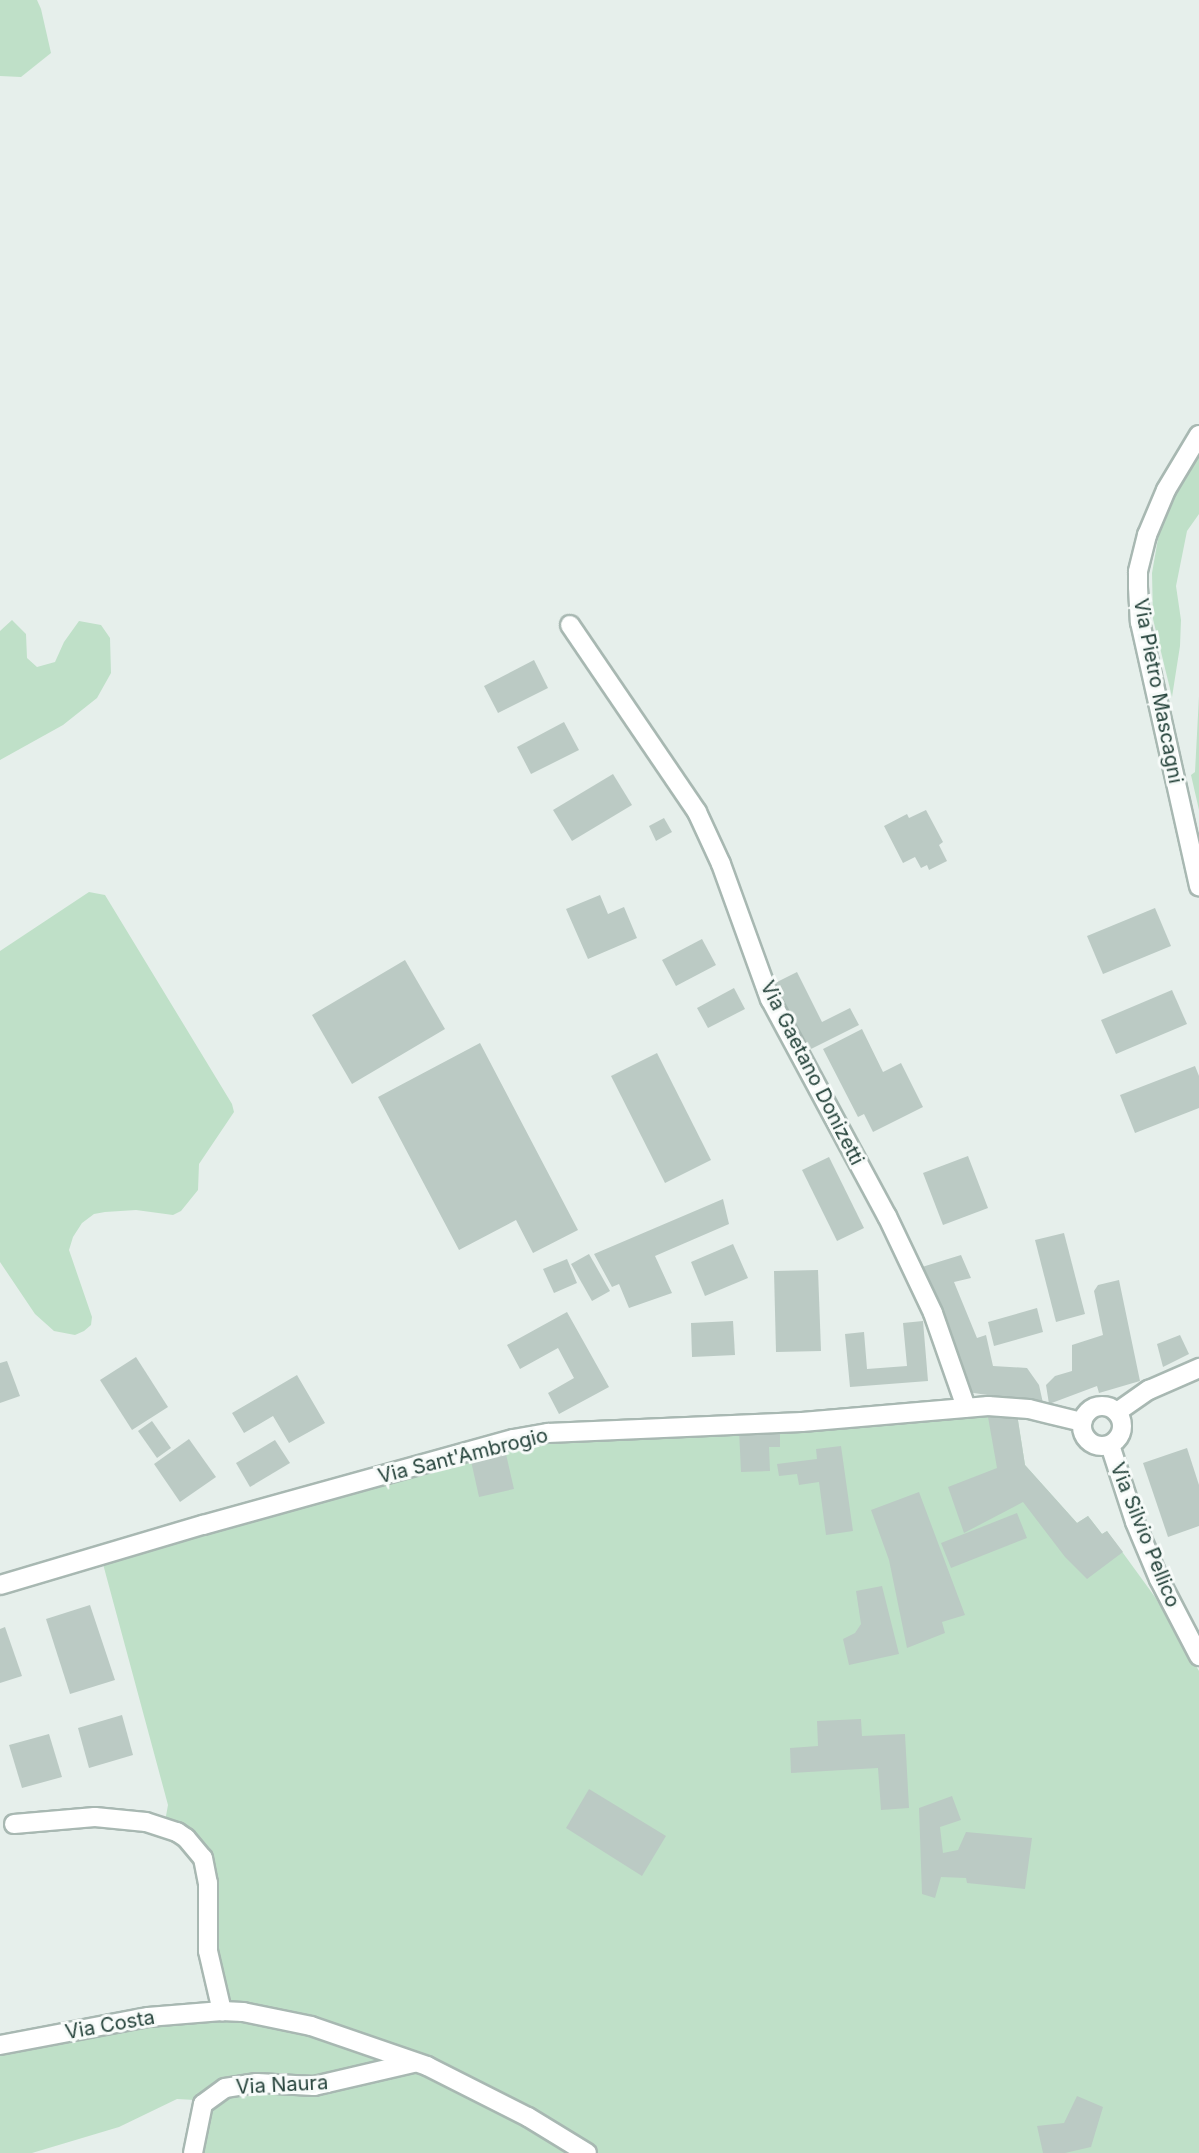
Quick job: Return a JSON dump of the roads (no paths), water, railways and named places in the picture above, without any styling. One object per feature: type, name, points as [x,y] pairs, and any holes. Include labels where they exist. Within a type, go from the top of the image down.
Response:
[{"type":"street","name":"Via Pietro Mascagni","points":[[1197,878],[1140,622],[1138,579],[1148,535],[1166,490],[1199,435]]},
{"type":"street","name":"Via Gaetano Donizetti","points":[[570,625],[697,812],[721,864],[770,999],[886,1216],[933,1313],[966,1407]]},
{"type":"street","points":[[1117,1412],[1149,1390],[1199,1368]]},
{"type":"street","points":[[1106,1406],[1117,1412],[1123,1424],[1122,1431],[1110,1444],[1101,1446],[1088,1441],[1082,1428],[1084,1416],[1094,1407],[1106,1406]]},
{"type":"street","name":"Via Sant'Ambrogio","points":[[0,1585],[203,1525],[513,1440],[548,1433],[802,1422],[966,1407],[1020,1408],[1053,1413],[1082,1422]]},
{"type":"street","name":"Via Silvio Pellico","points":[[1110,1444],[1135,1522],[1159,1579],[1193,1634],[1199,1656]]},
{"type":"street","points":[[15,1824],[95,1817],[146,1822],[177,1832],[186,1838],[203,1858],[206,1875],[208,1951],[222,2011]]},
{"type":"street","name":"Via Costa","points":[[0,2045],[148,2017],[222,2011],[243,2012],[311,2026],[426,2066],[528,2117],[587,2153]]},
{"type":"street","name":"Via Naura","points":[[193,2153],[203,2104],[225,2088],[257,2083],[314,2086],[413,2063]]}]
